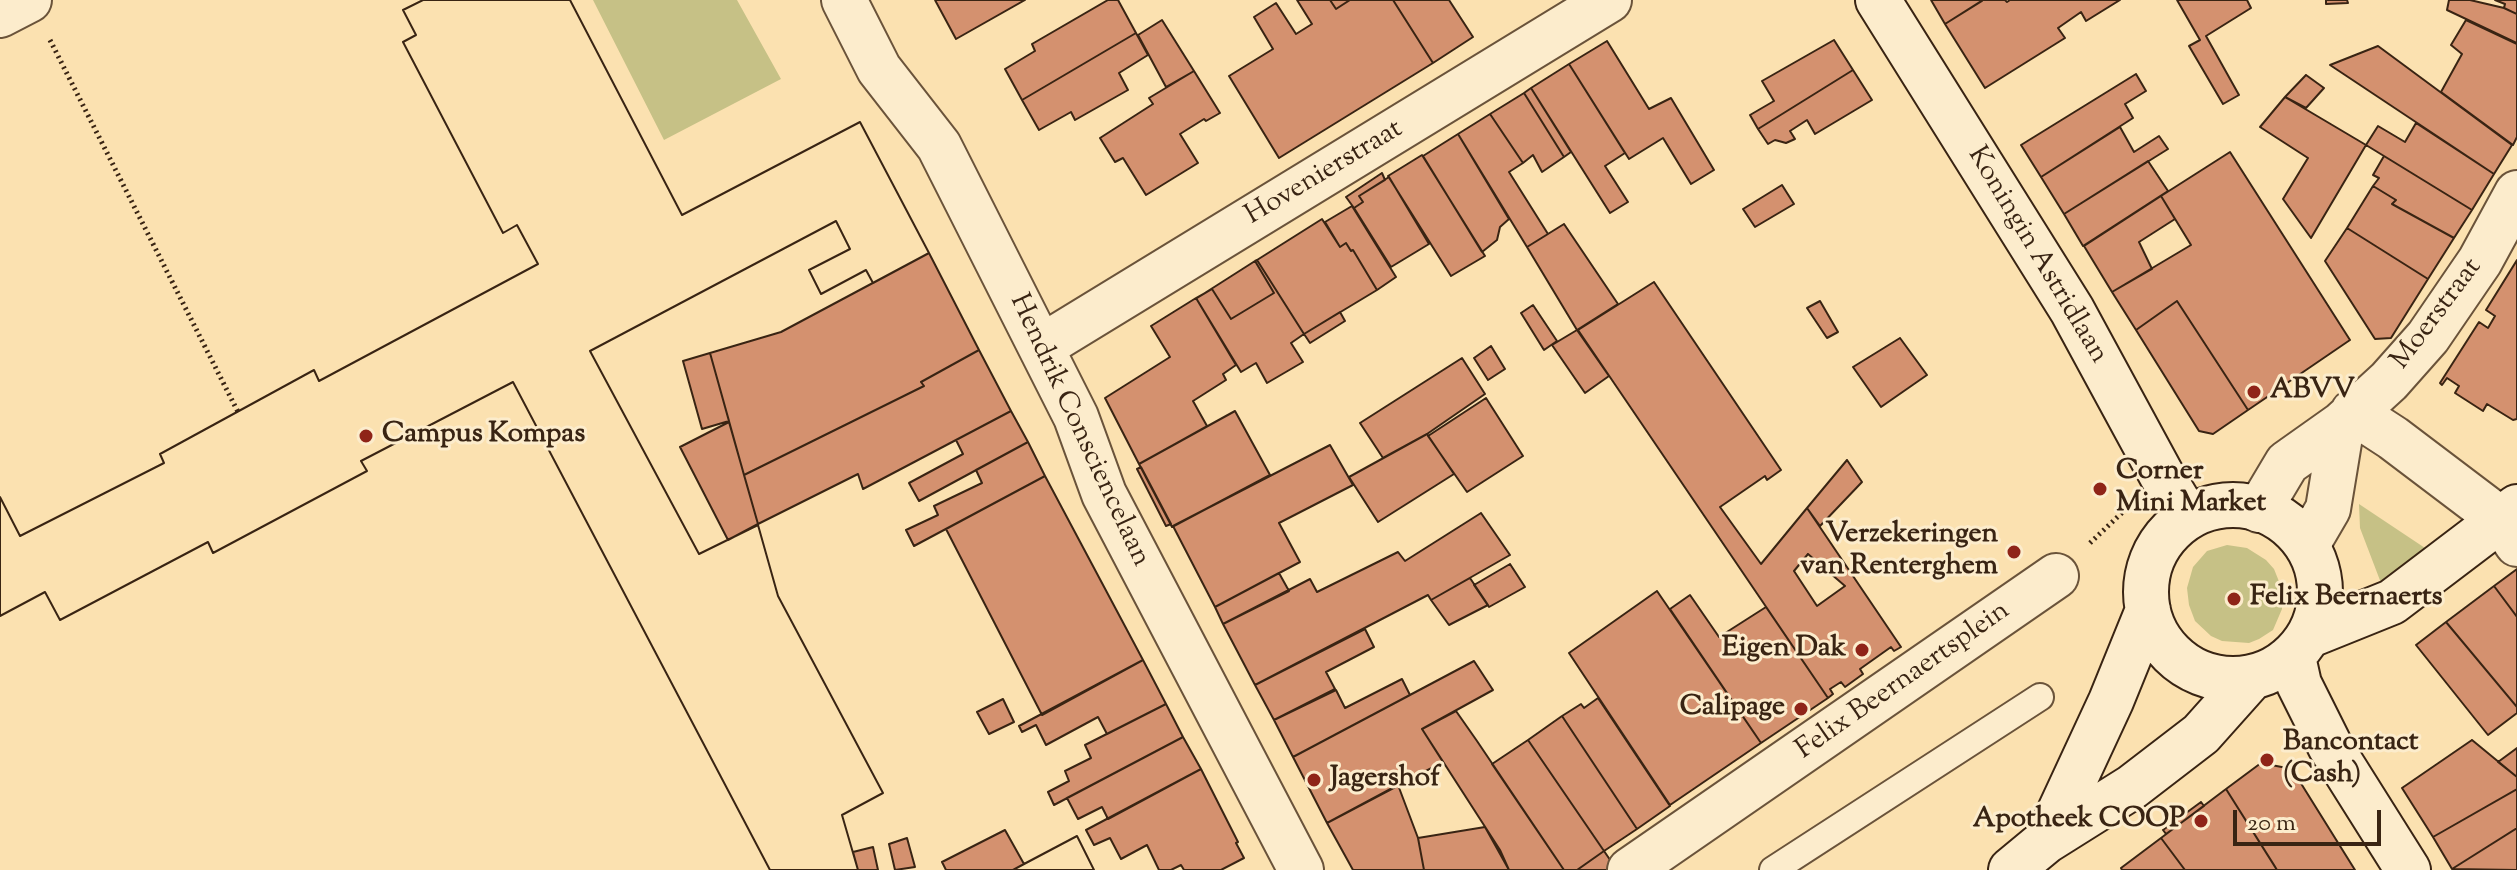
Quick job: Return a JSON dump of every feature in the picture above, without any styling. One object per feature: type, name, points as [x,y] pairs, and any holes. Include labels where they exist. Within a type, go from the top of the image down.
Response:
[{"type":"street","name":"Hendrik Consciencelaan","points":[[844,0],[879,69],[939,146],[1076,417],[1104,494],[1301,870]]},
{"type":"street","name":"Hovenierstraat","points":[[1041,347],[1609,0]]},
{"type":"street","name":"Koningin Astridlaan","points":[[1878,0],[2072,310],[2187,517]]},
{"type":"street","points":[[0,15],[37,14]]},
{"type":"street","name":"Moerstraat","points":[[2259,510],[2287,463],[2348,418],[2389,381],[2428,337],[2480,261],[2517,193]]},
{"type":"street","points":[[2307,545],[2328,509],[2348,418],[2393,438],[2511,523],[2392,602],[2301,646],[2273,670],[2251,678],[2223,679],[2197,671],[2174,657],[2157,635],[2148,610],[2147,585],[2152,562],[2163,541],[2187,517],[2232,505],[2259,510],[2286,523],[2307,545],[2319,574],[2320,605],[2301,646],[2299,684],[2330,746],[2408,870]]},
{"type":"street","name":"Felix Beernaertsplein","points":[[1630,870],[2056,576]]},
{"type":"street","points":[[2046,841],[2111,701],[2148,610]]},
{"type":"street","points":[[2011,870],[2046,841],[2132,787],[2201,734],[2251,678]]},
{"type":"lane","points":[[1773,870],[2040,697]]},
{"type":"path","points":[[37,14],[238,412]]},
{"type":"path","points":[[2056,576],[2161,474]]},
{"type":"shaded area","points":[[593,0],[737,0],[781,79],[664,140]]},
{"type":"shaded area","points":[[2359,504],[2425,548],[2381,583],[2360,528]]},
{"type":"shaded area","points":[[2227,545],[2247,548],[2266,560],[2274,569],[2282,589],[2282,609],[2273,630],[2249,643],[2222,641],[2211,636],[2195,621],[2189,605],[2187,588],[2193,567],[2207,551]]},
{"type":"building","points":[[423,0],[570,0],[682,215],[860,122],[929,253],[873,283],[866,270],[821,294],[809,270],[850,249],[836,221],[590,351],[699,554],[758,525],[778,596],[883,793],[842,815],[858,870],[770,870],[513,382],[361,461],[367,471],[213,553],[208,542],[60,620],[45,592],[0,616],[0,497],[20,536],[164,463],[160,454],[314,370],[319,381],[538,264],[517,225],[503,233],[403,42],[416,35],[403,10]]},
{"type":"building","points":[[423,0],[570,0],[682,215],[860,122],[929,253],[873,283],[866,270],[821,294],[809,270],[850,249],[836,221],[590,351],[699,554],[758,525],[778,596],[883,793],[842,815],[858,870],[770,870],[513,382],[361,461],[367,471],[213,553],[208,542],[60,620],[45,592],[0,616],[0,497],[20,536],[164,463],[160,454],[314,370],[319,381],[538,264],[517,225],[503,233],[403,42],[416,35],[403,10]]},
{"type":"building","points":[[935,0],[1025,0],[956,39]]},
{"type":"building","points":[[1108,0],[1118,0],[1136,33],[1022,100],[1005,69],[1035,51],[1032,44]]},
{"type":"building","points":[[1297,0],[1330,0],[1336,9],[1350,0],[1393,0],[1433,63],[1279,158],[1229,76],[1273,49],[1254,17],[1276,3],[1296,34],[1312,24]]},
{"type":"building","points":[[1330,0],[1350,0],[1336,9]]},
{"type":"building","points":[[1393,0],[1449,0],[1473,37],[1433,63]]},
{"type":"building","points":[[1931,0],[1981,0],[1982,1],[1945,24]]},
{"type":"building","points":[[1983,0],[2120,0],[2086,21],[2081,12],[2058,28],[2065,38],[1985,88],[1945,24]]},
{"type":"building","points":[[2177,0],[2247,0],[2251,8],[2206,36],[2239,95],[2223,104],[2189,46],[2200,40]]},
{"type":"building","points":[[2326,0],[2347,0],[2348,3],[2326,4]]},
{"type":"building","points":[[2449,0],[2470,0],[2517,14],[2517,43],[2447,10]]},
{"type":"building","points":[[2495,0],[2517,0],[2517,14],[2504,8],[2505,4]]},
{"type":"building","points":[[1162,20],[1194,71],[1166,87],[1138,35]]},
{"type":"building","points":[[2466,20],[2517,44],[2517,137],[2513,145],[2441,92],[2462,54],[2451,45]]},
{"type":"building","points":[[1136,33],[1148,55],[1119,73],[1128,90],[1075,120],[1071,112],[1039,130],[1022,100]]},
{"type":"building","points":[[1834,40],[1853,70],[1758,129],[1750,115],[1774,101],[1762,81]]},
{"type":"building","points":[[1607,41],[1649,109],[1671,98],[1714,170],[1691,184],[1663,138],[1629,159],[1569,64]]},
{"type":"building","points":[[2378,46],[2512,145],[2494,174],[2330,65]]},
{"type":"building","points":[[1569,64],[1625,153],[1605,166],[1628,202],[1610,213],[1531,88]]},
{"type":"building","points":[[1853,70],[1872,100],[1815,134],[1807,120],[1790,131],[1795,139],[1786,143],[1775,140],[1768,144],[1758,129]]},
{"type":"building","points":[[1194,71],[1220,113],[1180,134],[1198,163],[1146,195],[1123,158],[1115,162],[1100,138],[1153,104],[1149,98]]},
{"type":"building","points":[[2136,74],[2146,91],[2125,104],[2133,118],[2041,177],[2021,145]]},
{"type":"building","points":[[2306,75],[2324,88],[2306,108],[2285,97]]},
{"type":"building","points":[[1531,88],[1571,152],[1564,157],[1524,93]]},
{"type":"building","points":[[1524,93],[1564,157],[1542,172],[1533,155],[1523,163],[1490,114]]},
{"type":"building","points":[[2285,97],[2366,145],[2311,238],[2283,199],[2308,158],[2260,127]]},
{"type":"building","points":[[1490,114],[1523,163],[1509,172],[1548,234],[1527,247],[1458,134]]},
{"type":"building","points":[[2416,123],[2494,174],[2472,210],[2366,145],[2378,126],[2405,142]]},
{"type":"building","points":[[2120,127],[2134,152],[2159,136],[2168,149],[2064,214],[2041,177]]},
{"type":"building","points":[[1458,134],[1509,219],[1500,227],[1497,240],[1482,252],[1423,156]]},
{"type":"building","points":[[2230,152],[2350,340],[2287,383],[2285,389],[2279,389],[2248,410],[2177,301],[2136,330],[2112,292],[2191,245],[2161,196]]},
{"type":"building","points":[[1422,155],[1485,256],[1451,276],[1388,176]]},
{"type":"building","points":[[2384,156],[2472,210],[2454,238],[2392,204],[2396,200],[2373,186],[2379,178],[2373,175]]},
{"type":"building","points":[[2148,161],[2168,191],[2083,246],[2064,214]]},
{"type":"building","points":[[1382,173],[1385,180],[1359,196],[1363,202],[1354,208],[1346,197]]},
{"type":"building","points":[[1389,177],[1429,244],[1391,267],[1354,208],[1363,202],[1359,196]]},
{"type":"building","points":[[1782,185],[1794,204],[1755,227],[1743,209]]},
{"type":"building","points":[[2373,186],[2396,200],[2392,204],[2454,238],[2428,279],[2347,228]]},
{"type":"building","points":[[2161,196],[2175,219],[2139,242],[2152,269],[2112,292],[2084,246]]},
{"type":"building","points":[[1352,206],[1396,277],[1377,290],[1353,250],[1346,243],[1340,247],[1325,222]]},
{"type":"building","points":[[1322,219],[1340,247],[1346,243],[1353,250],[1377,290],[1304,334],[1257,260]]},
{"type":"building","points":[[1564,224],[1618,304],[1577,330],[1527,247]]},
{"type":"building","points":[[2347,228],[2428,279],[2391,338],[2375,339],[2325,261]]},
{"type":"building","points":[[929,253],[979,350],[921,382],[924,386],[744,475],[710,353],[781,332]]},
{"type":"building","points":[[1257,260],[1304,334],[1291,343],[1303,362],[1267,383],[1256,363],[1241,372],[1196,298],[1212,289],[1231,319],[1274,293]]},
{"type":"building","points":[[2517,260],[2517,419],[2513,420],[2487,404],[2483,411],[2455,393],[2459,386],[2447,378],[2442,385],[2440,383],[2479,322],[2488,328],[2495,316],[2486,310]]},
{"type":"building","points":[[1255,261],[1274,293],[1231,319],[1212,289],[1197,298]]},
{"type":"building","points":[[1654,282],[1781,470],[1767,480],[1765,476],[1720,507],[1761,564],[1807,508],[1901,647],[1894,651],[1891,647],[1860,669],[1863,674],[1845,687],[1841,682],[1830,689],[1833,694],[1828,698],[1578,330]],"holes":[[[1808,554],[1845,586],[1817,606],[1794,571]]]},
{"type":"building","points":[[1196,298],[1236,365],[1223,374],[1226,380],[1193,401],[1207,426],[1139,464],[1105,398],[1170,357],[1151,326]]},
{"type":"building","points":[[1820,301],[1838,332],[1827,338],[1807,308]]},
{"type":"building","points":[[2177,301],[2248,410],[2213,434],[2199,431],[2136,330]]},
{"type":"building","points":[[1533,305],[1557,341],[1544,350],[1521,313]]},
{"type":"building","points":[[1340,312],[1345,321],[1310,343],[1304,334]]},
{"type":"building","points":[[1577,330],[1609,376],[1585,393],[1552,345]]},
{"type":"building","points":[[1900,338],[1927,375],[1881,407],[1853,367]]},
{"type":"building","points":[[1491,346],[1505,369],[1488,380],[1474,358]]},
{"type":"building","points":[[979,350],[1011,411],[863,489],[858,474],[758,524],[744,475],[924,386],[921,382]]},
{"type":"building","points":[[710,353],[729,421],[702,429],[683,361]]},
{"type":"building","points":[[1462,358],[1485,394],[1427,434],[1383,458],[1360,423]]},
{"type":"building","points":[[1486,398],[1523,456],[1467,492],[1428,436]]},
{"type":"building","points":[[1011,411],[1028,442],[919,501],[909,483],[963,454],[956,440]]},
{"type":"building","points":[[1235,411],[1270,475],[1172,527],[1139,464]]},
{"type":"building","points":[[729,422],[758,524],[728,540],[680,447]]},
{"type":"building","points":[[1427,434],[1454,474],[1378,522],[1349,477]]},
{"type":"building","points":[[1028,442],[1045,476],[914,546],[906,530],[938,515],[934,506],[982,483],[976,470]]},
{"type":"building","points":[[1330,445],[1353,485],[1279,523],[1300,562],[1215,607],[1173,526]]},
{"type":"building","points":[[1847,460],[1862,482],[1820,526],[1807,508]]},
{"type":"building","points":[[1141,467],[1171,524],[1166,526],[1137,469]]},
{"type":"building","points":[[1045,476],[1143,660],[1042,715],[946,529]]},
{"type":"building","points":[[1481,513],[1510,555],[1431,600],[1428,595],[1255,685],[1223,624],[1310,579],[1317,592],[1398,552],[1405,561]]},
{"type":"building","points":[[1510,564],[1525,587],[1489,607],[1474,585]]},
{"type":"building","points":[[2517,569],[2517,617],[2494,586]]},
{"type":"building","points":[[1279,573],[1289,591],[1223,624],[1215,607]]},
{"type":"building","points":[[1470,578],[1488,605],[1449,625],[1431,600]]},
{"type":"building","points":[[2494,586],[2517,617],[2517,707],[2446,622]]},
{"type":"building","points":[[1657,591],[1761,743],[1670,805],[1569,653]]},
{"type":"building","points":[[1690,595],[1719,637],[1766,607],[1828,698],[1761,743],[1670,609]]},
{"type":"building","points":[[2446,622],[2517,707],[2517,713],[2488,735],[2416,645]]},
{"type":"building","points":[[1365,629],[1374,647],[1326,672],[1335,689],[1274,720],[1255,685]]},
{"type":"building","points":[[1143,660],[1166,704],[1107,734],[1098,717],[1046,745],[1036,725],[1022,732],[1019,726]]},
{"type":"building","points":[[1474,661],[1493,690],[1422,729],[1443,762],[1327,823],[1293,757]]},
{"type":"building","points":[[1402,679],[1410,695],[1293,757],[1274,720],[1336,690],[1345,708]]},
{"type":"building","points":[[1598,698],[1670,806],[1637,829],[1562,716],[1581,704],[1584,708]]},
{"type":"building","points":[[1003,699],[1014,722],[989,734],[977,712]]},
{"type":"building","points":[[1166,704],[1183,737],[1054,805],[1048,792],[1069,781],[1065,771],[1091,758],[1085,745]]},
{"type":"building","points":[[1456,711],[1564,870],[1509,870],[1500,850],[1422,729]]},
{"type":"building","points":[[1562,716],[1637,829],[1604,851],[1528,740]]},
{"type":"building","points":[[1183,737],[1201,769],[1108,819],[1102,807],[1078,819],[1067,798]]},
{"type":"building","points":[[1528,740],[1604,851],[1577,870],[1564,870],[1492,764]]},
{"type":"building","points":[[2472,740],[2517,777],[2517,789],[2433,837],[2402,788]]},
{"type":"building","points":[[2517,748],[2517,777],[2498,762]]},
{"type":"building","points":[[2261,763],[2292,769],[2355,870],[2277,870],[2226,789]]},
{"type":"building","points":[[1201,769],[1244,858],[1221,870],[1184,870],[1181,865],[1171,870],[1159,870],[1147,845],[1121,859],[1110,838],[1094,845],[1086,830]]},
{"type":"building","points":[[1398,785],[1418,838],[1424,870],[1353,870],[1327,823]]},
{"type":"building","points":[[2226,789],[2277,870],[2185,870],[2161,838]]},
{"type":"building","points":[[2517,789],[2517,828],[2452,869],[2433,837]]},
{"type":"building","points":[[2201,802],[2204,806],[2166,834],[2163,830]]},
{"type":"building","points":[[1485,827],[1509,870],[1424,870],[1418,838]]},
{"type":"building","points":[[2517,828],[2517,870],[2452,869]]},
{"type":"building","points":[[1005,830],[1024,864],[1013,870],[946,870],[942,862]]},
{"type":"building","points":[[1077,836],[1094,870],[1013,870]]},
{"type":"building","points":[[1077,836],[1094,870],[1013,870],[1024,864]]},
{"type":"building","points":[[907,838],[915,867],[895,870],[889,844]]},
{"type":"building","points":[[2161,838],[2185,870],[2122,870],[2121,868]]},
{"type":"building","points":[[873,847],[878,870],[858,870],[853,852]]},
{"type":"building","points":[[1604,851],[1617,870],[1577,870]]},
{"type":"place","name":"ABVV","points":[[2254,392]]},
{"type":"place","name":"Campus Kompas","points":[[366,436]]},
{"type":"place","name":"Corner Mini Market","points":[[2100,489]]},
{"type":"place","name":"Verzekeringen van Renterghem","points":[[2014,552]]},
{"type":"place","name":"Felix Beernaerts","points":[[2234,599]]},
{"type":"place","name":"Eigen Dak","points":[[1862,650]]},
{"type":"place","name":"Calipage","points":[[1801,709]]},
{"type":"place","name":"Bancontact (Cash)","points":[[2267,760]]},
{"type":"place","name":"Jagershof","points":[[1314,780]]},
{"type":"place","name":"Apotheek COOP","points":[[2201,821]]}]
